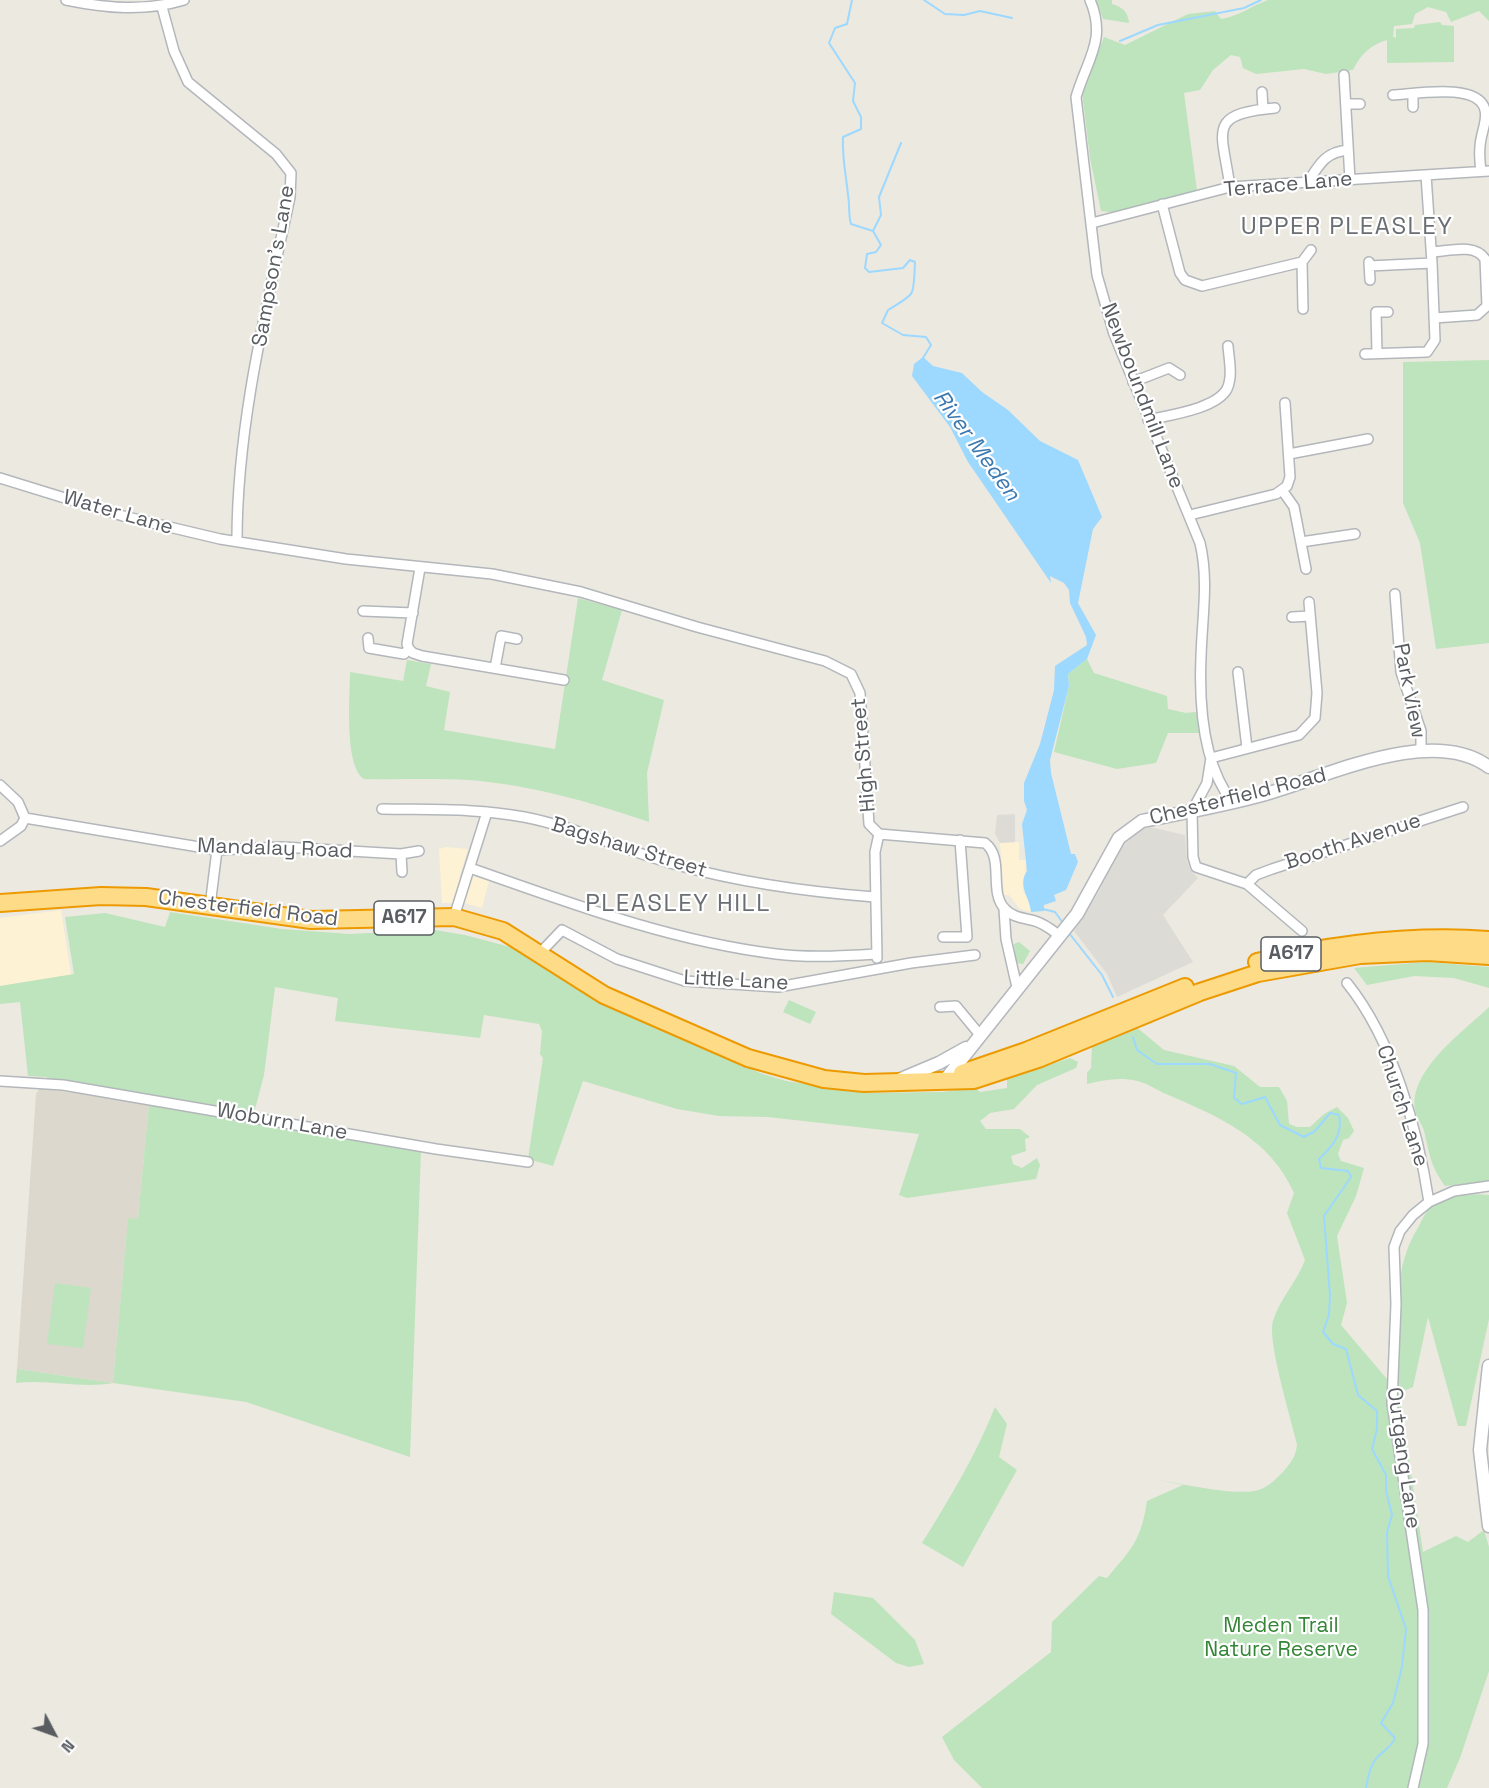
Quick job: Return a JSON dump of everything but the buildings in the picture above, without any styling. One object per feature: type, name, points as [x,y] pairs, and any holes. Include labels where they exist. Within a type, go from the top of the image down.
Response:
[{"type":"highway","name":"Chesterfield Road","points":[[0,903],[103,896],[146,897],[311,920],[454,917],[489,924],[540,953],[604,995],[748,1058],[824,1079],[890,1083],[945,1080]]},
{"type":"highway","name":"A617","points":[[945,1080],[1250,964],[1313,949],[1368,941],[1489,940]]},
{"type":"highway","name":"A617","points":[[945,1080],[974,1080],[1029,1063],[1200,992],[1258,973],[1360,955],[1427,952],[1489,956]]},
{"type":"street","points":[[66,0],[106,8],[162,7],[184,0]]},
{"type":"street","name":"Newboundmill Lane","points":[[1090,0],[1098,18],[1098,42],[1084,69],[1076,97],[1097,275],[1114,334],[1148,420],[1190,515],[1206,568],[1200,659],[1203,704],[1211,758],[1207,783],[1192,811]]},
{"type":"street","name":"Sampson's Lane","points":[[162,7],[174,51],[188,82],[259,139],[291,173],[290,197],[268,298],[252,390],[243,453],[237,540]]},
{"type":"street","points":[[1344,75],[1350,180]]},
{"type":"street","points":[[1262,92],[1263,110]]},
{"type":"street","points":[[1393,95],[1465,92],[1481,101],[1485,119],[1480,148],[1485,171]]},
{"type":"street","points":[[1413,94],[1413,106]]},
{"type":"street","points":[[1346,104],[1360,104]]},
{"type":"street","points":[[1230,187],[1222,132],[1226,122],[1243,111],[1275,108]]},
{"type":"street","points":[[1308,182],[1325,156],[1348,150]]},
{"type":"street","name":"Terrace Lane","points":[[1092,223],[1230,187],[1485,171]]},
{"type":"street","points":[[1365,354],[1427,352],[1435,340],[1426,175]]},
{"type":"street","points":[[1161,204],[1180,273],[1192,284],[1202,286],[1302,262]]},
{"type":"street","points":[[1432,252],[1475,249],[1481,253],[1485,259],[1487,306],[1477,315],[1434,318]]},
{"type":"street","points":[[1303,309],[1302,262],[1311,250]]},
{"type":"street","points":[[1370,280],[1369,263],[1432,263]]},
{"type":"street","points":[[1377,353],[1376,312],[1388,312]]},
{"type":"street","points":[[1148,420],[1190,410],[1221,397],[1227,388],[1230,376],[1228,346]]},
{"type":"street","points":[[1133,382],[1169,368],[1180,375]]},
{"type":"street","points":[[1190,515],[1282,490],[1290,477],[1285,403]]},
{"type":"street","points":[[1289,454],[1363,440],[1360,451]]},
{"type":"street","name":"Water Lane","points":[[0,478],[123,516],[220,539],[346,559],[502,575],[581,592],[697,627],[825,661],[843,668],[856,680]]},
{"type":"street","points":[[1282,490],[1294,507],[1306,569]]},
{"type":"street","points":[[1301,542],[1343,531],[1355,534]]},
{"type":"street","points":[[420,568],[408,644],[413,653],[564,680]]},
{"type":"street","name":"Park View","points":[[1393,601],[1401,672],[1421,731],[1421,752]]},
{"type":"street","points":[[1211,758],[1299,735],[1315,718],[1317,693],[1309,602]]},
{"type":"street","points":[[363,611],[413,614]]},
{"type":"street","points":[[1292,617],[1310,616]]},
{"type":"street","points":[[495,668],[501,636],[517,639]]},
{"type":"street","points":[[368,638],[369,648],[404,654],[409,649]]},
{"type":"street","points":[[1238,672],[1244,683],[1247,748]]},
{"type":"street","name":"High Street","points":[[856,680],[863,718],[869,824],[879,834],[875,852],[878,969]]},
{"type":"street","name":"Chesterfield Road","points":[[945,1080],[1071,923],[1110,850],[1129,828],[1142,821],[1233,803],[1370,761],[1421,752],[1470,755],[1489,767]]},
{"type":"street","name":"Newboundmill Lane","points":[[1211,758],[1233,803]]},
{"type":"street","points":[[0,785],[15,798],[25,818],[21,826],[0,841]]},
{"type":"street","name":"Booth Avenue","points":[[1247,884],[1257,875],[1272,868],[1463,807]]},
{"type":"street","name":"Bagshaw Street","points":[[382,809],[487,812],[525,817],[676,865],[807,892],[875,897]]},
{"type":"street","points":[[1192,811],[1193,857],[1196,867],[1247,884],[1302,931]]},
{"type":"street","points":[[454,917],[487,812]]},
{"type":"street","name":"Mandalay Road","points":[[25,818],[217,850],[282,847],[401,854],[419,851]]},
{"type":"street","points":[[879,834],[979,840],[993,851],[999,901],[1004,909],[1013,915],[1046,926],[1061,934]]},
{"type":"street","points":[[943,937],[967,937],[960,840]]},
{"type":"street","points":[[210,906],[217,850]]},
{"type":"street","points":[[401,854],[402,872]]},
{"type":"street","points":[[470,867],[628,922],[704,943],[778,954],[827,957],[876,954]]},
{"type":"street","points":[[1004,909],[1006,939],[1016,983],[1019,986]]},
{"type":"street","name":"Little Lane","points":[[540,953],[562,930],[617,959],[685,981],[778,987],[878,969]]},
{"type":"street","points":[[878,969],[975,955]]},
{"type":"street","name":"Church Lane","points":[[1347,983],[1377,1029],[1398,1081],[1429,1202]]},
{"type":"street","points":[[940,1007],[956,1006],[980,1035]]},
{"type":"street","name":"Chesterfield Road","points":[[890,1083],[939,1063],[970,1046]]},
{"type":"street","name":"Woburn Lane","points":[[0,1081],[63,1085],[436,1149],[528,1162]]},
{"type":"street","name":"Outgang Lane","points":[[1413,1788],[1423,1744],[1423,1610],[1392,1403],[1396,1304],[1394,1256],[1400,1231],[1429,1202],[1454,1191],[1489,1186]]},
{"type":"street","points":[[1489,1366],[1483,1397],[1480,1450],[1489,1526]]},
{"type":"shaded area","points":[[1015,814],[1015,842],[1000,843],[995,834],[997,815]]},
{"type":"shaded area","points":[[1150,827],[1185,835],[1187,861],[1190,869],[1198,878],[1163,915],[1193,962],[1117,997],[1107,974],[1074,931],[1099,891],[1117,852],[1139,829]]},
{"type":"shaded area","points":[[1019,842],[1019,860],[1026,860],[1023,891],[1030,902],[1031,912],[1020,909],[1009,895],[1004,895],[1000,843]]},
{"type":"shaded area","points":[[446,847],[468,849],[459,878],[474,876],[489,881],[482,908],[464,903],[442,903],[439,849]]},
{"type":"shaded area","points":[[61,910],[71,975],[0,986],[0,918]]},
{"type":"shaded area","points":[[40,1088],[149,1104],[138,1220],[128,1219],[113,1383],[17,1369],[36,1094]]},
{"type":"green space","points":[[1096,0],[1112,0],[1112,4],[1122,8],[1126,13],[1129,23],[1103,19]]},
{"type":"green space","points":[[1268,0],[1489,0],[1489,21],[1479,11],[1451,22],[1446,12],[1428,7],[1415,14],[1412,24],[1394,26],[1393,37],[1396,38],[1396,29],[1414,28],[1415,25],[1440,22],[1442,25],[1454,26],[1454,62],[1387,63],[1387,40],[1367,51],[1353,70],[1326,74],[1304,69],[1256,74],[1243,68],[1240,57],[1231,55],[1213,70],[1200,90],[1184,93],[1197,191],[1118,213],[1101,211],[1090,158],[1082,92],[1104,37],[1125,45],[1188,14],[1215,11],[1221,19],[1234,16]]},
{"type":"green space","points":[[1489,360],[1489,643],[1436,649],[1420,543],[1403,503],[1403,362]]},
{"type":"green space","points":[[578,598],[622,610],[602,680],[664,700],[647,773],[649,822],[583,801],[492,782],[442,779],[364,779],[358,772],[353,760],[349,730],[350,672],[403,681],[407,660],[431,664],[426,686],[450,692],[444,730],[555,749]]},
{"type":"green space","points":[[1087,659],[1094,673],[1167,696],[1168,709],[1186,713],[1196,712],[1199,733],[1168,733],[1156,763],[1117,769],[1054,752],[1069,686],[1068,674]]},
{"type":"green space","points":[[170,912],[282,929],[349,934],[435,930],[510,947],[583,991],[760,1073],[786,1081],[864,1093],[943,1092],[975,1087],[980,1092],[1007,1088],[1007,1079],[1070,1058],[1078,1062],[1076,1068],[1037,1085],[1014,1109],[990,1113],[980,1121],[986,1129],[1020,1129],[1030,1137],[1025,1139],[1026,1151],[1011,1156],[1013,1164],[1022,1168],[1037,1158],[1040,1165],[1036,1179],[907,1198],[899,1195],[919,1134],[768,1117],[719,1116],[677,1109],[583,1081],[553,1166],[528,1159],[543,1058],[540,1054],[542,1031],[539,1024],[484,1015],[480,1038],[335,1021],[338,998],[275,987],[264,1075],[254,1113],[54,1082],[46,1077],[28,1076],[20,1002],[0,1004],[0,986],[74,974],[65,917],[105,913],[165,927]]},
{"type":"green space","points":[[1019,942],[1030,951],[1023,964],[1016,963],[1014,944]]},
{"type":"green space","points":[[1426,962],[1489,967],[1489,988],[1454,978],[1414,976],[1367,985],[1354,968]]},
{"type":"green space","points":[[789,1000],[816,1012],[810,1024],[783,1012]]},
{"type":"green space","points":[[1489,1007],[1489,1181],[1445,1186],[1433,1166],[1424,1131],[1415,1109],[1415,1094],[1429,1066],[1440,1052]]},
{"type":"green space","name":"Meden Trail Nature Reserve","points":[[1135,1026],[1164,1050],[1234,1066],[1260,1087],[1279,1087],[1287,1101],[1289,1124],[1297,1127],[1310,1127],[1324,1114],[1337,1107],[1348,1118],[1354,1131],[1349,1138],[1343,1140],[1338,1154],[1341,1161],[1364,1168],[1356,1196],[1337,1236],[1347,1303],[1341,1325],[1398,1392],[1399,1286],[1402,1266],[1409,1245],[1426,1213],[1437,1202],[1459,1196],[1489,1195],[1489,1319],[1466,1426],[1458,1426],[1428,1317],[1413,1387],[1399,1393],[1423,1552],[1456,1536],[1468,1542],[1484,1530],[1489,1547],[1489,1671],[1460,1758],[1447,1788],[982,1788],[954,1760],[942,1737],[1051,1652],[1052,1622],[1099,1576],[1107,1578],[1123,1559],[1142,1526],[1147,1501],[1183,1485],[1154,1479],[1209,1489],[1252,1491],[1264,1488],[1276,1479],[1296,1452],[1297,1444],[1276,1362],[1272,1331],[1276,1313],[1305,1260],[1287,1213],[1294,1193],[1271,1157],[1256,1143],[1205,1111],[1141,1082],[1118,1079],[1087,1084],[1087,1073],[1091,1068],[1092,1045]]},
{"type":"green space","points":[[149,1104],[421,1151],[410,1457],[246,1402],[113,1383],[128,1218],[138,1219]]},
{"type":"green space","points":[[55,1283],[91,1288],[83,1348],[47,1344]]},
{"type":"green space","points":[[17,1369],[113,1383],[89,1385],[16,1383]]},
{"type":"green space","points":[[995,1407],[1007,1424],[999,1457],[1017,1470],[963,1567],[922,1543],[971,1459]]},
{"type":"green space","points":[[834,1592],[873,1598],[915,1640],[924,1664],[909,1667],[896,1663],[831,1614]]},
{"type":"water","points":[[923,357],[933,366],[962,373],[982,392],[1008,410],[1040,441],[1078,460],[1102,517],[1093,529],[1078,603],[1096,635],[1087,659],[1068,674],[1069,686],[1050,760],[1051,773],[1071,854],[1075,854],[1078,862],[1066,890],[1054,895],[1056,901],[1044,905],[1044,911],[1031,912],[1023,882],[1027,871],[1022,824],[1027,810],[1024,801],[1024,783],[1040,744],[1054,690],[1055,666],[1087,645],[1086,637],[1070,603],[1069,590],[1064,583],[1050,576],[1051,583],[968,462],[950,427],[912,376],[914,364]]},
{"type":"waterway","name":"River Meden","points":[[852,0],[847,24],[835,28],[829,43],[855,83],[853,101],[861,117],[861,129],[843,137],[850,220],[851,224],[873,231],[881,245],[876,252],[867,254],[865,268],[869,272],[903,268],[910,260],[915,262],[912,293],[888,310],[882,323],[903,335],[926,337],[931,345],[923,358]]},
{"type":"waterway","points":[[924,0],[945,14],[964,15],[980,11],[1012,18]]},
{"type":"waterway","points":[[1120,41],[1158,25],[1244,8],[1261,0]]},
{"type":"waterway","points":[[873,231],[881,215],[879,197],[901,143]]},
{"type":"waterway","name":"River Meden","points":[[1043,909],[1055,912],[1063,923]]},
{"type":"waterway","name":"River Meden","points":[[1069,933],[1102,975],[1113,997]]},
{"type":"waterway","name":"River Meden","points":[[1133,1037],[1137,1050],[1157,1064],[1210,1064],[1236,1073],[1234,1098],[1242,1104],[1265,1097],[1280,1125],[1304,1137],[1315,1131],[1330,1113],[1339,1115],[1340,1128],[1336,1139],[1319,1159],[1321,1168],[1348,1171],[1351,1177],[1324,1216],[1330,1296],[1329,1315],[1323,1332],[1333,1344],[1346,1349],[1358,1395],[1377,1411],[1377,1429],[1372,1449],[1386,1475],[1386,1491],[1392,1515],[1387,1532],[1388,1576],[1406,1629],[1402,1667],[1393,1703],[1381,1723],[1395,1738],[1373,1763],[1366,1788]]},
{"type":"district","name":"UPPER PLEASLEY","points":[[1347,227]]},
{"type":"district","name":"PLEASLEY HILL","points":[[678,904]]}]
